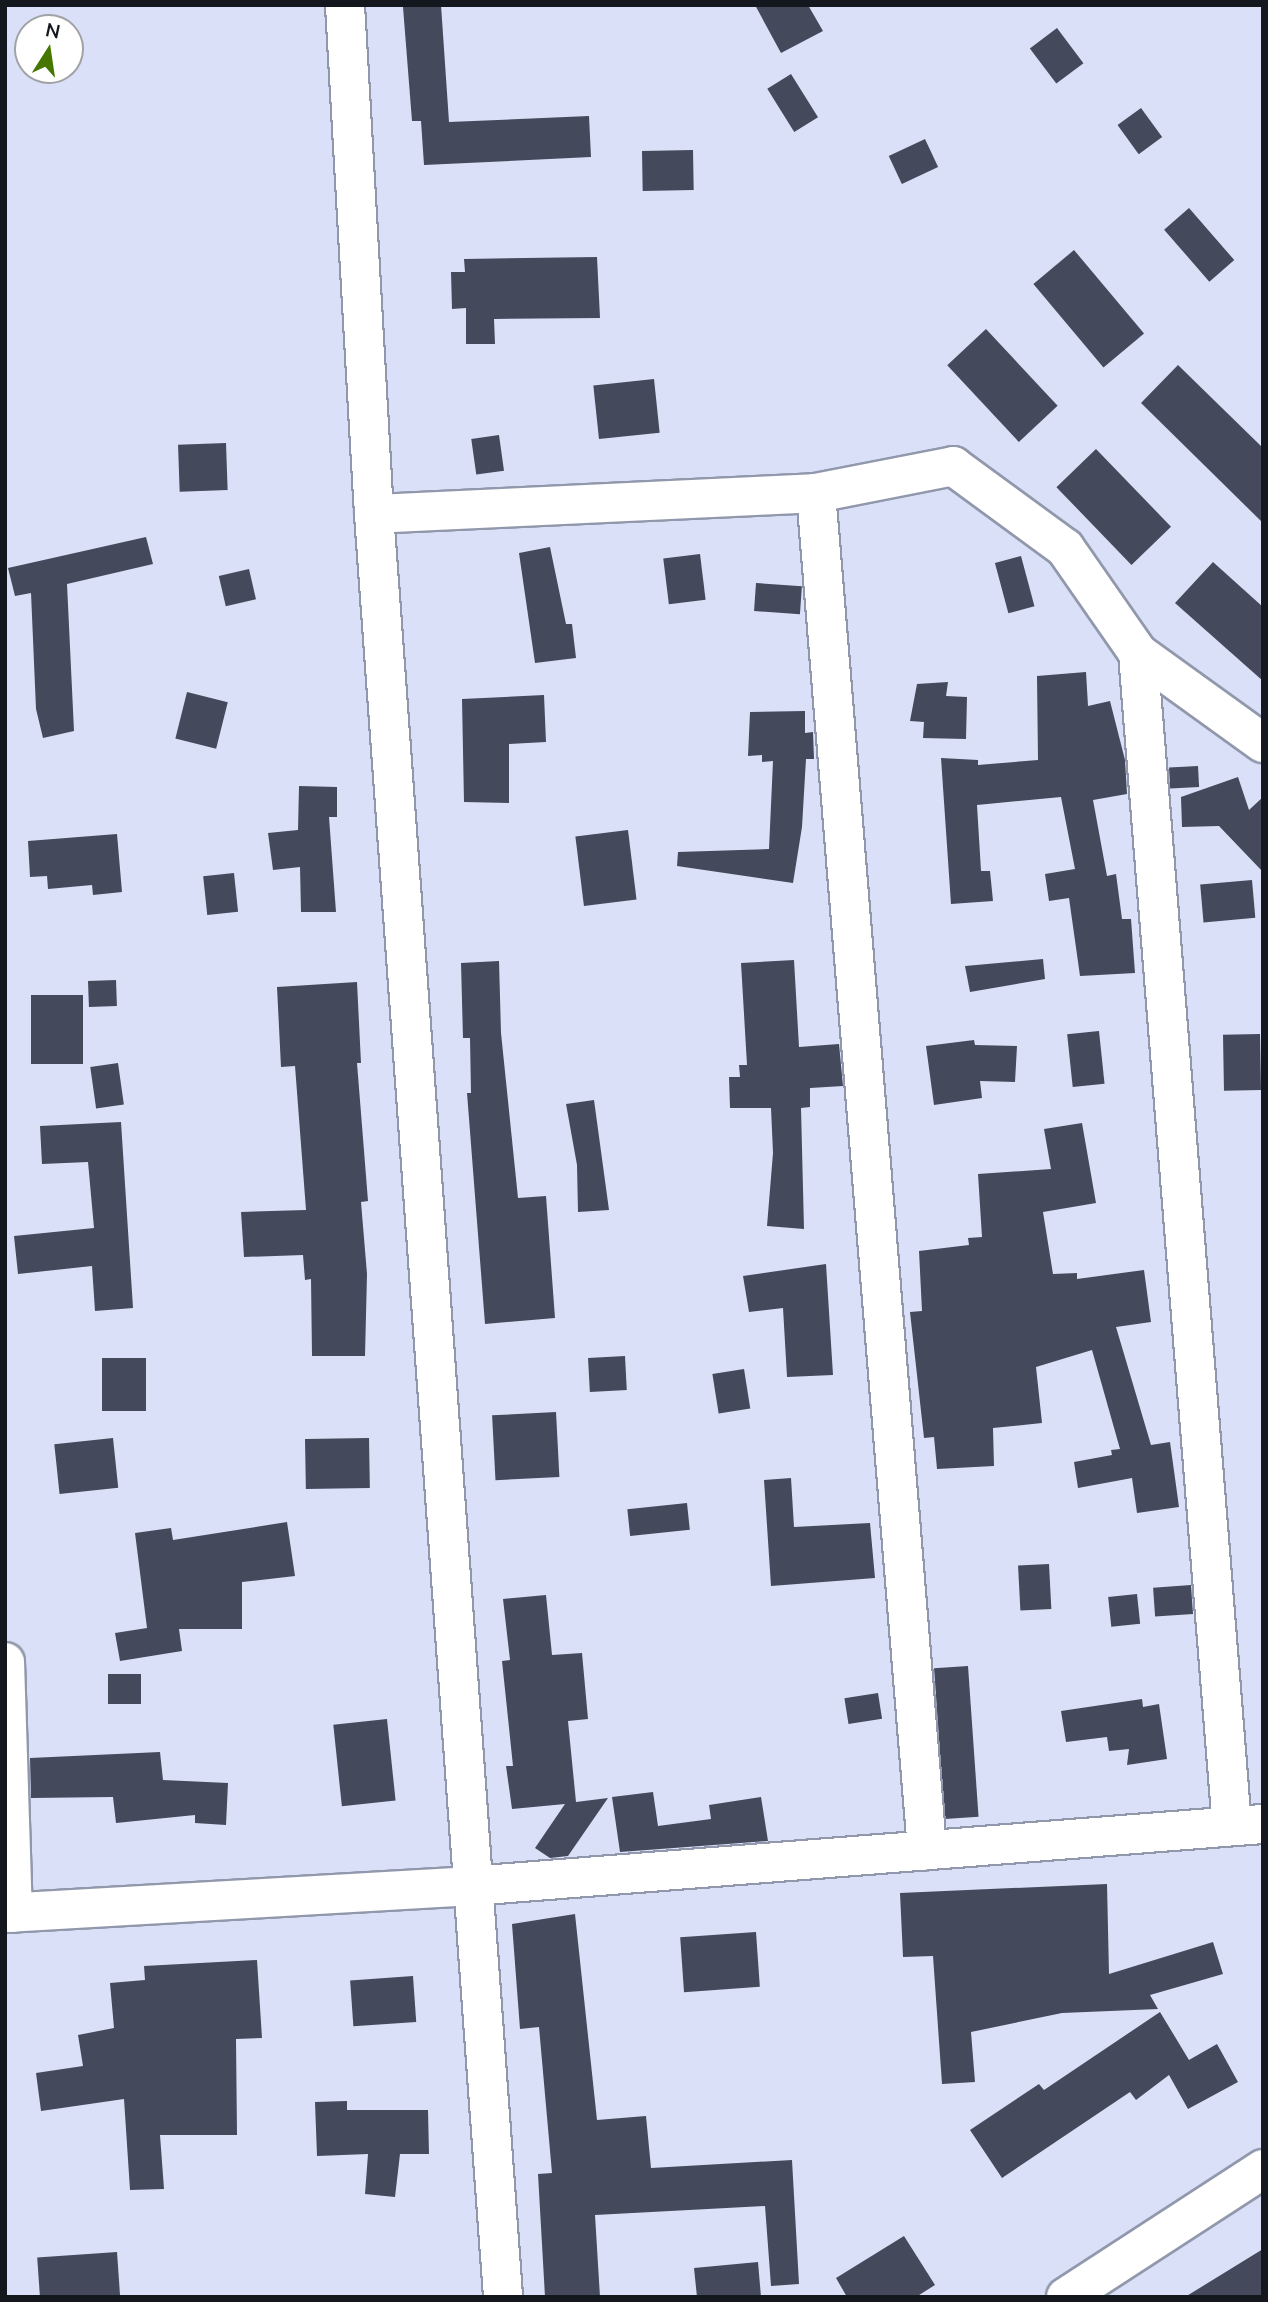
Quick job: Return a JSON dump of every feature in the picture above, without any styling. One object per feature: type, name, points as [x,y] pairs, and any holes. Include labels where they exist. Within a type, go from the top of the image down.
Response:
[{"type":"street","points":[[345,5],[374,514],[471,1886],[503,2297]]},
{"type":"street","points":[[374,514],[816,493],[953,466],[1065,548],[1138,653],[1263,743]]},
{"type":"street","points":[[816,493],[927,1850]]},
{"type":"street","points":[[5,1662],[9,1913],[471,1886],[1247,1825],[1138,653]]},
{"type":"street","points":[[1066,2297],[1263,2169]]},
{"type":"building","points":[[441,5],[449,122],[589,116],[591,157],[424,165],[421,121],[412,121],[403,7]]},
{"type":"building","points":[[755,5],[808,5],[823,31],[781,53]]},
{"type":"building","points":[[1057,28],[1083,63],[1056,84],[1030,48]]},
{"type":"building","points":[[791,74],[818,117],[794,132],[767,89]]},
{"type":"building","points":[[1141,108],[1162,137],[1139,154],[1118,125]]},
{"type":"building","points":[[925,139],[938,167],[902,184],[889,156]]},
{"type":"building","points":[[693,150],[694,190],[643,191],[642,151]]},
{"type":"building","points":[[1189,208],[1234,260],[1209,282],[1164,230]]},
{"type":"building","points":[[1074,250],[1144,333],[1103,368],[1033,284]]},
{"type":"building","points":[[597,257],[600,318],[494,319],[495,344],[466,344],[466,308],[452,309],[451,272],[465,272],[464,259]]},
{"type":"building","points":[[986,329],[1058,406],[1019,442],[947,365]]},
{"type":"building","points":[[1178,365],[1263,448],[1263,523],[1141,403]]},
{"type":"building","points":[[654,379],[660,433],[599,439],[593,385]]},
{"type":"building","points":[[499,435],[504,471],[476,475],[471,439]]},
{"type":"building","points":[[226,443],[228,490],[180,492],[178,445]]},
{"type":"building","points":[[1096,449],[1171,527],[1131,565],[1056,487]]},
{"type":"building","points":[[146,537],[153,564],[67,584],[74,731],[43,738],[36,709],[31,593],[15,596],[8,568]]},
{"type":"building","points":[[550,547],[566,624],[572,624],[576,658],[535,663],[519,553]]},
{"type":"building","points":[[700,554],[706,600],[669,604],[663,559]]},
{"type":"building","points":[[1021,556],[1034,606],[1008,613],[995,563]]},
{"type":"building","points":[[1213,562],[1263,607],[1263,681],[1175,603]]},
{"type":"building","points":[[249,569],[256,599],[226,606],[219,576]]},
{"type":"building","points":[[756,583],[802,586],[800,614],[754,611]]},
{"type":"building","points":[[1086,672],[1088,706],[1110,701],[1125,760],[1127,794],[1093,800],[1107,876],[1116,874],[1122,919],[1131,919],[1135,973],[1080,976],[1069,898],[1049,901],[1045,874],[1075,869],[1061,797],[977,805],[981,871],[990,871],[993,901],[951,904],[941,758],[978,760],[978,765],[1038,760],[1037,676]]},
{"type":"building","points":[[948,682],[946,696],[967,697],[966,739],[923,738],[924,722],[910,721],[917,684]]},
{"type":"building","points":[[187,692],[228,702],[216,749],[175,739]]},
{"type":"building","points":[[544,695],[546,742],[509,744],[509,803],[464,802],[462,699]]},
{"type":"building","points":[[805,711],[805,733],[813,732],[814,759],[806,759],[802,827],[793,883],[677,866],[678,852],[769,849],[773,761],[762,762],[762,755],[748,756],[750,712]]},
{"type":"building","points":[[1198,766],[1199,787],[1170,788],[1169,768]]},
{"type":"building","points":[[1238,777],[1249,810],[1263,797],[1263,872],[1219,826],[1182,827],[1181,797]]},
{"type":"building","points":[[299,786],[337,787],[337,817],[329,817],[336,912],[301,912],[300,867],[273,870],[268,833],[298,830]]},
{"type":"building","points":[[628,830],[637,899],[584,906],[575,836]]},
{"type":"building","points":[[117,834],[122,892],[93,895],[92,885],[48,889],[47,876],[30,877],[28,841]]},
{"type":"building","points":[[234,873],[238,912],[207,915],[203,876]]},
{"type":"building","points":[[1252,880],[1255,918],[1204,922],[1200,885]]},
{"type":"building","points":[[1043,959],[1045,979],[970,992],[965,966]]},
{"type":"building","points":[[794,960],[799,1047],[839,1044],[843,1086],[810,1088],[810,1107],[801,1108],[804,1229],[767,1226],[773,1153],[771,1108],[730,1108],[729,1077],[740,1077],[739,1065],[747,1065],[741,963]]},
{"type":"building","points":[[499,961],[501,1033],[518,1198],[546,1196],[555,1318],[485,1324],[467,1093],[471,1093],[470,1038],[463,1038],[461,963]]},
{"type":"building","points":[[116,980],[117,1006],[89,1007],[88,981]]},
{"type":"building","points":[[357,982],[361,1063],[357,1063],[368,1201],[361,1202],[367,1274],[365,1356],[312,1356],[311,1279],[305,1280],[303,1255],[244,1257],[241,1212],[306,1210],[295,1066],[281,1067],[277,987]]},
{"type":"building","points":[[31,995],[83,995],[83,1064],[31,1064]]},
{"type":"building","points":[[1099,1031],[1105,1084],[1073,1087],[1067,1034]]},
{"type":"building","points":[[1260,1034],[1261,1090],[1224,1091],[1223,1035]]},
{"type":"building","points":[[974,1040],[975,1045],[1017,1046],[1015,1082],[980,1081],[982,1098],[934,1105],[926,1046]]},
{"type":"building","points":[[118,1063],[124,1105],[96,1108],[90,1067]]},
{"type":"building","points":[[594,1100],[609,1210],[578,1212],[577,1165],[566,1104]]},
{"type":"building","points":[[121,1122],[133,1308],[95,1311],[92,1266],[18,1274],[14,1236],[94,1228],[88,1162],[42,1164],[40,1126]]},
{"type":"building","points":[[1082,1123],[1096,1203],[1043,1212],[1053,1274],[1077,1273],[1077,1279],[1144,1270],[1151,1322],[1116,1327],[1151,1445],[1170,1442],[1179,1507],[1137,1513],[1132,1478],[1078,1488],[1074,1462],[1112,1455],[1111,1450],[1120,1449],[1092,1350],[1036,1367],[1042,1423],[993,1428],[994,1466],[937,1469],[934,1437],[924,1438],[910,1312],[922,1311],[919,1251],[969,1245],[968,1238],[982,1237],[978,1174],[1051,1169],[1044,1129]]},
{"type":"building","points":[[826,1264],[833,1375],[787,1377],[783,1308],[749,1312],[743,1276]]},
{"type":"building","points":[[625,1356],[627,1390],[590,1392],[588,1358]]},
{"type":"building","points":[[102,1358],[146,1358],[146,1411],[102,1411]]},
{"type":"building","points":[[744,1369],[750,1409],[719,1414],[712,1374]]},
{"type":"building","points":[[556,1412],[559,1477],[495,1480],[492,1415]]},
{"type":"building","points":[[113,1438],[118,1488],[60,1494],[54,1444]]},
{"type":"building","points":[[369,1438],[370,1488],[306,1489],[305,1439]]},
{"type":"building","points":[[791,1478],[794,1527],[870,1523],[875,1578],[771,1586],[764,1480]]},
{"type":"building","points":[[687,1503],[690,1530],[630,1536],[627,1509]]},
{"type":"building","points":[[287,1522],[295,1576],[242,1582],[242,1629],[179,1629],[182,1651],[120,1661],[115,1633],[147,1628],[135,1533],[171,1528],[173,1540]]},
{"type":"building","points":[[1049,1564],[1051,1609],[1020,1611],[1018,1566]]},
{"type":"building","points":[[1191,1585],[1193,1614],[1155,1617],[1153,1588]]},
{"type":"building","points":[[1137,1594],[1140,1624],[1111,1627],[1108,1597]]},
{"type":"building","points":[[546,1595],[552,1655],[582,1653],[588,1719],[568,1721],[576,1802],[608,1798],[568,1856],[550,1858],[535,1848],[565,1804],[512,1809],[506,1766],[513,1766],[502,1661],[510,1660],[503,1599]]},
{"type":"building","points":[[968,1666],[979,1817],[945,1819],[934,1668]]},
{"type":"building","points":[[108,1674],[141,1674],[141,1704],[108,1704]]},
{"type":"building","points":[[878,1693],[882,1719],[848,1724],[844,1698]]},
{"type":"building","points":[[1142,1699],[1143,1707],[1159,1704],[1167,1759],[1127,1765],[1129,1749],[1109,1751],[1107,1737],[1066,1742],[1061,1711]]},
{"type":"building","points":[[387,1719],[396,1801],[342,1806],[333,1725]]},
{"type":"building","points":[[160,1752],[163,1780],[228,1783],[226,1825],[195,1823],[195,1815],[116,1823],[113,1797],[31,1798],[30,1758]]},
{"type":"building","points":[[653,1792],[658,1826],[711,1819],[709,1805],[761,1797],[768,1841],[620,1852],[612,1797]]},
{"type":"building","points":[[1107,1884],[1109,1974],[1213,1942],[1223,1974],[1150,1995],[1158,2009],[1062,2013],[971,2032],[975,2082],[942,2084],[933,1956],[903,1957],[900,1893]]},
{"type":"building","points":[[575,1914],[597,2120],[646,2116],[651,2168],[792,2160],[799,2284],[771,2286],[765,2206],[595,2215],[600,2297],[545,2297],[538,2174],[552,2173],[539,2027],[520,2029],[512,1924]]},
{"type":"building","points":[[756,1932],[760,1987],[684,1992],[680,1937]]},
{"type":"building","points":[[257,1960],[262,2038],[236,2039],[237,2135],[160,2135],[164,2189],[130,2190],[124,2099],[41,2111],[36,2073],[83,2066],[78,2035],[114,2028],[110,1983],[145,1980],[144,1966]]},
{"type":"building","points":[[413,1976],[416,2022],[353,2026],[350,1980]]},
{"type":"building","points":[[1160,2012],[1189,2060],[1217,2044],[1238,2082],[1188,2109],[1169,2075],[1136,2100],[1130,2092],[1002,2178],[970,2130],[1039,2084],[1044,2090]]},
{"type":"building","points":[[347,2101],[347,2110],[428,2110],[429,2154],[400,2154],[395,2197],[365,2194],[368,2154],[317,2156],[315,2102]]},
{"type":"building","points":[[904,2236],[935,2285],[916,2297],[847,2297],[836,2278]]},
{"type":"building","points":[[1263,2249],[1263,2297],[1185,2297]]},
{"type":"building","points":[[117,2252],[120,2297],[40,2297],[37,2258]]},
{"type":"building","points":[[758,2262],[761,2297],[697,2297],[694,2268]]}]
